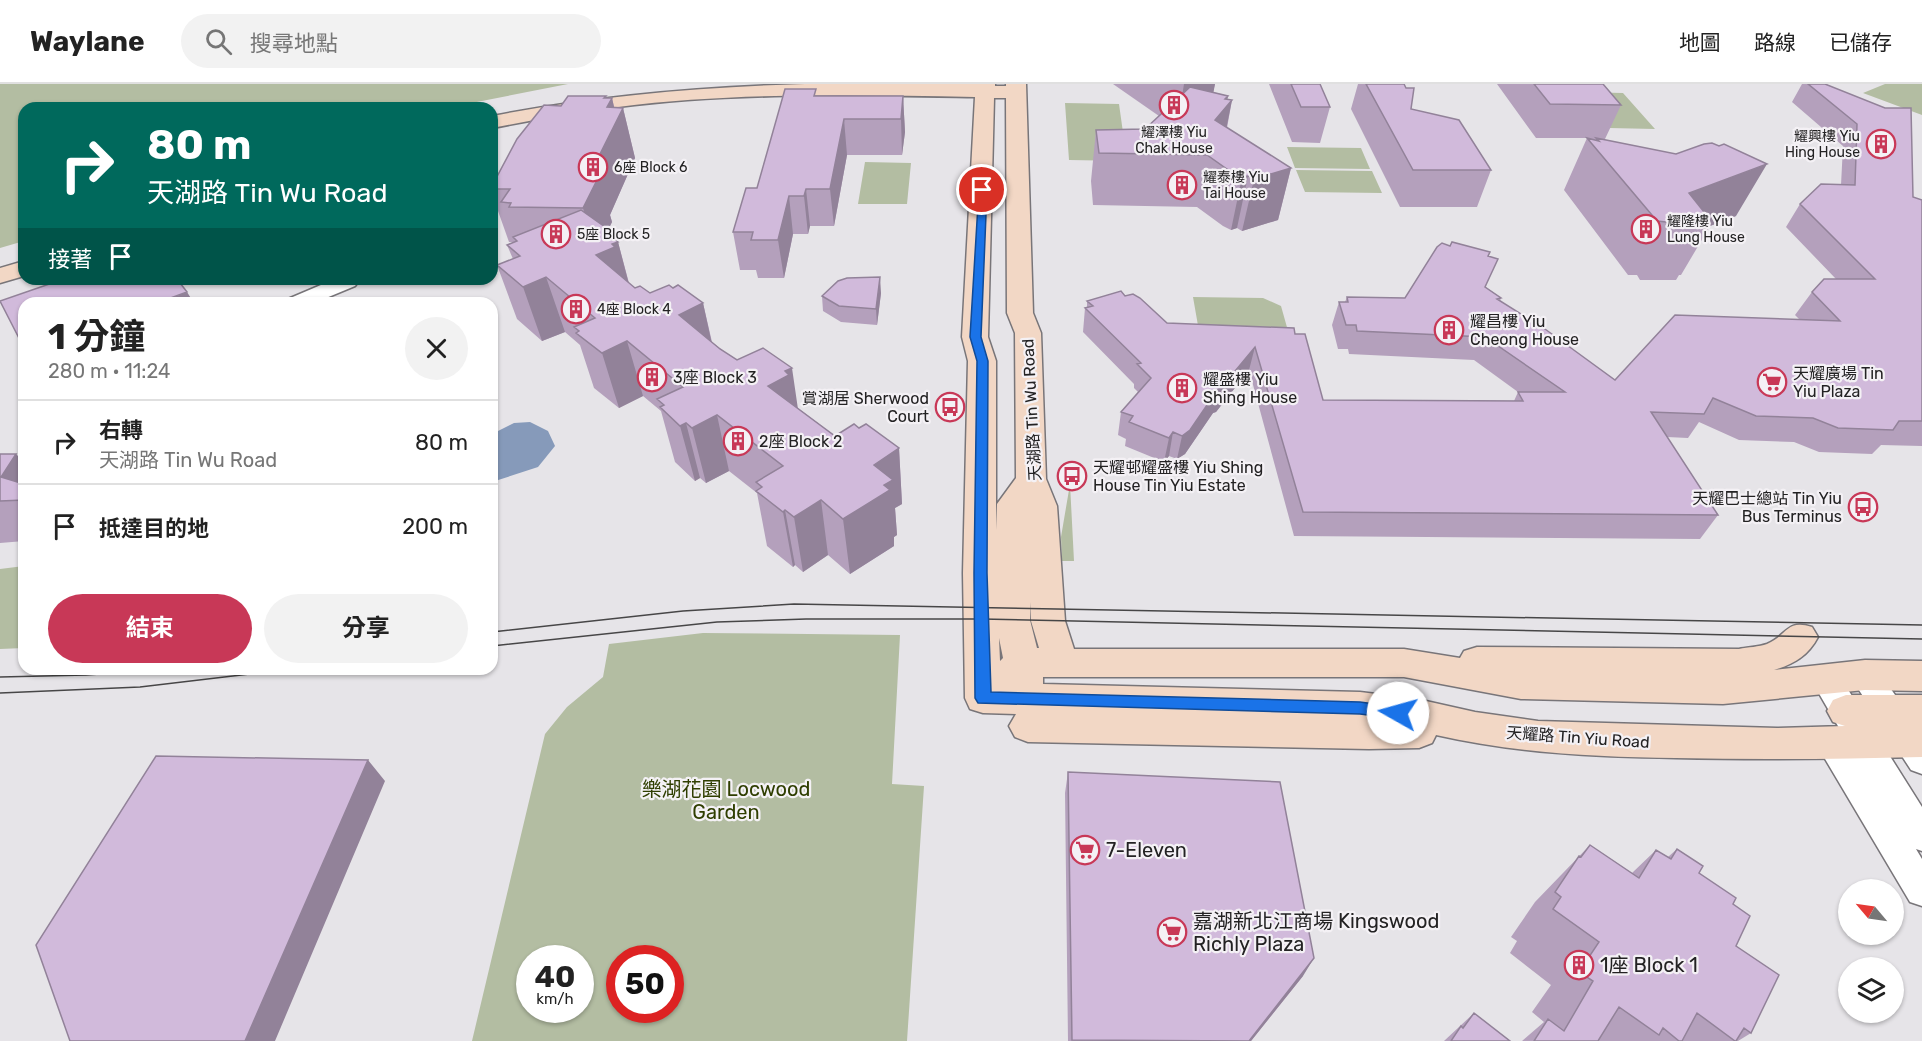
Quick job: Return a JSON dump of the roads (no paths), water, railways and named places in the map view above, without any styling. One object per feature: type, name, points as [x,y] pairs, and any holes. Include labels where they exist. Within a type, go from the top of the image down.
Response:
[{"type":"main road","points":[[894,88],[917,84]]},
{"type":"main road","points":[[498,121],[573,105],[652,95],[759,88],[1016,88]]},
{"type":"main road","points":[[894,88],[968,117]]},
{"type":"main road","points":[[985,88],[968,117],[975,337],[982,361],[981,573],[1011,705]]},
{"type":"main road","name":"天湖路 Tin Wu Road","points":[[1016,88],[1020,313],[1028,333],[1031,479],[1041,506],[1048,621],[1061,662]]},
{"type":"main road","points":[[0,276],[18,270]]},
{"type":"main road","points":[[1011,705],[1023,662],[1012,620],[1013,504],[1031,479]]},
{"type":"main road","points":[[1023,662],[1404,663],[1504,660],[1739,663],[1774,657],[1789,650],[1800,637]]},
{"type":"main road","points":[[1404,663],[1521,684],[1723,689],[1865,675],[1922,676]]},
{"type":"main road","name":"天耀路 Tin Yiu Road","points":[[1011,705],[1369,733],[1475,728],[1538,737],[1620,741],[1778,744],[1847,732],[1913,733]]},
{"type":"street","points":[[310,297],[340,285]]},
{"type":"street","points":[[1865,675],[1913,733]]},
{"type":"street","points":[[1825,678],[1847,732],[1922,890]]},
{"type":"street","points":[[1847,732],[1922,836]]},
{"type":"water","points":[[530,422],[548,431],[555,446],[538,467],[498,480],[498,431],[514,423]]},
{"type":"tram line","points":[[498,631],[683,611],[794,604],[1922,625]]},
{"type":"tram line","points":[[498,645],[717,622],[806,619],[982,619],[1922,639]]},
{"type":"tram line","points":[[0,677],[86,675]]},
{"type":"tram line","points":[[0,693],[140,687],[241,675]]},
{"type":"place","name":"耀澤樓 Yiu Chak House","points":[[1174,105]]},
{"type":"place","name":"耀興樓 Yiu Hing House","points":[[1881,144]]},
{"type":"place","name":"6座 Block 6","points":[[593,167]]},
{"type":"place","name":"耀泰樓 Yiu Tai House","points":[[1182,185]]},
{"type":"place","name":"耀隆樓 Yiu Lung House","points":[[1646,229]]},
{"type":"place","name":"5座 Block 5","points":[[556,234]]},
{"type":"place","name":"4座 Block 4","points":[[576,309]]},
{"type":"place","name":"耀昌樓 Yiu Cheong House","points":[[1449,330]]},
{"type":"place","name":"3座 Block 3","points":[[652,377]]},
{"type":"place","name":"天耀廣場 Tin Yiu Plaza","points":[[1772,382]]},
{"type":"place","name":"耀盛樓 Yiu Shing House","points":[[1182,388]]},
{"type":"place","name":"賞湖居 Sherwood Court","points":[[950,407]]},
{"type":"place","name":"2座 Block 2","points":[[738,441]]},
{"type":"place","name":"天耀邨耀盛樓 Yiu Shing House Tin Yiu Estate","points":[[1072,476]]},
{"type":"place","name":"天耀巴士總站 Tin Yiu Bus Terminus","points":[[1863,507]]},
{"type":"place","name":"7-Eleven","points":[[1085,850]]},
{"type":"place","name":"嘉湖新北江商場 Kingswood Richly Plaza","points":[[1172,932]]},
{"type":"place","name":"1座 Block 1","points":[[1579,965]]},
{"type":"park label","name":"樂湖花園 Locwood Garden","points":[[726,800]]}]
